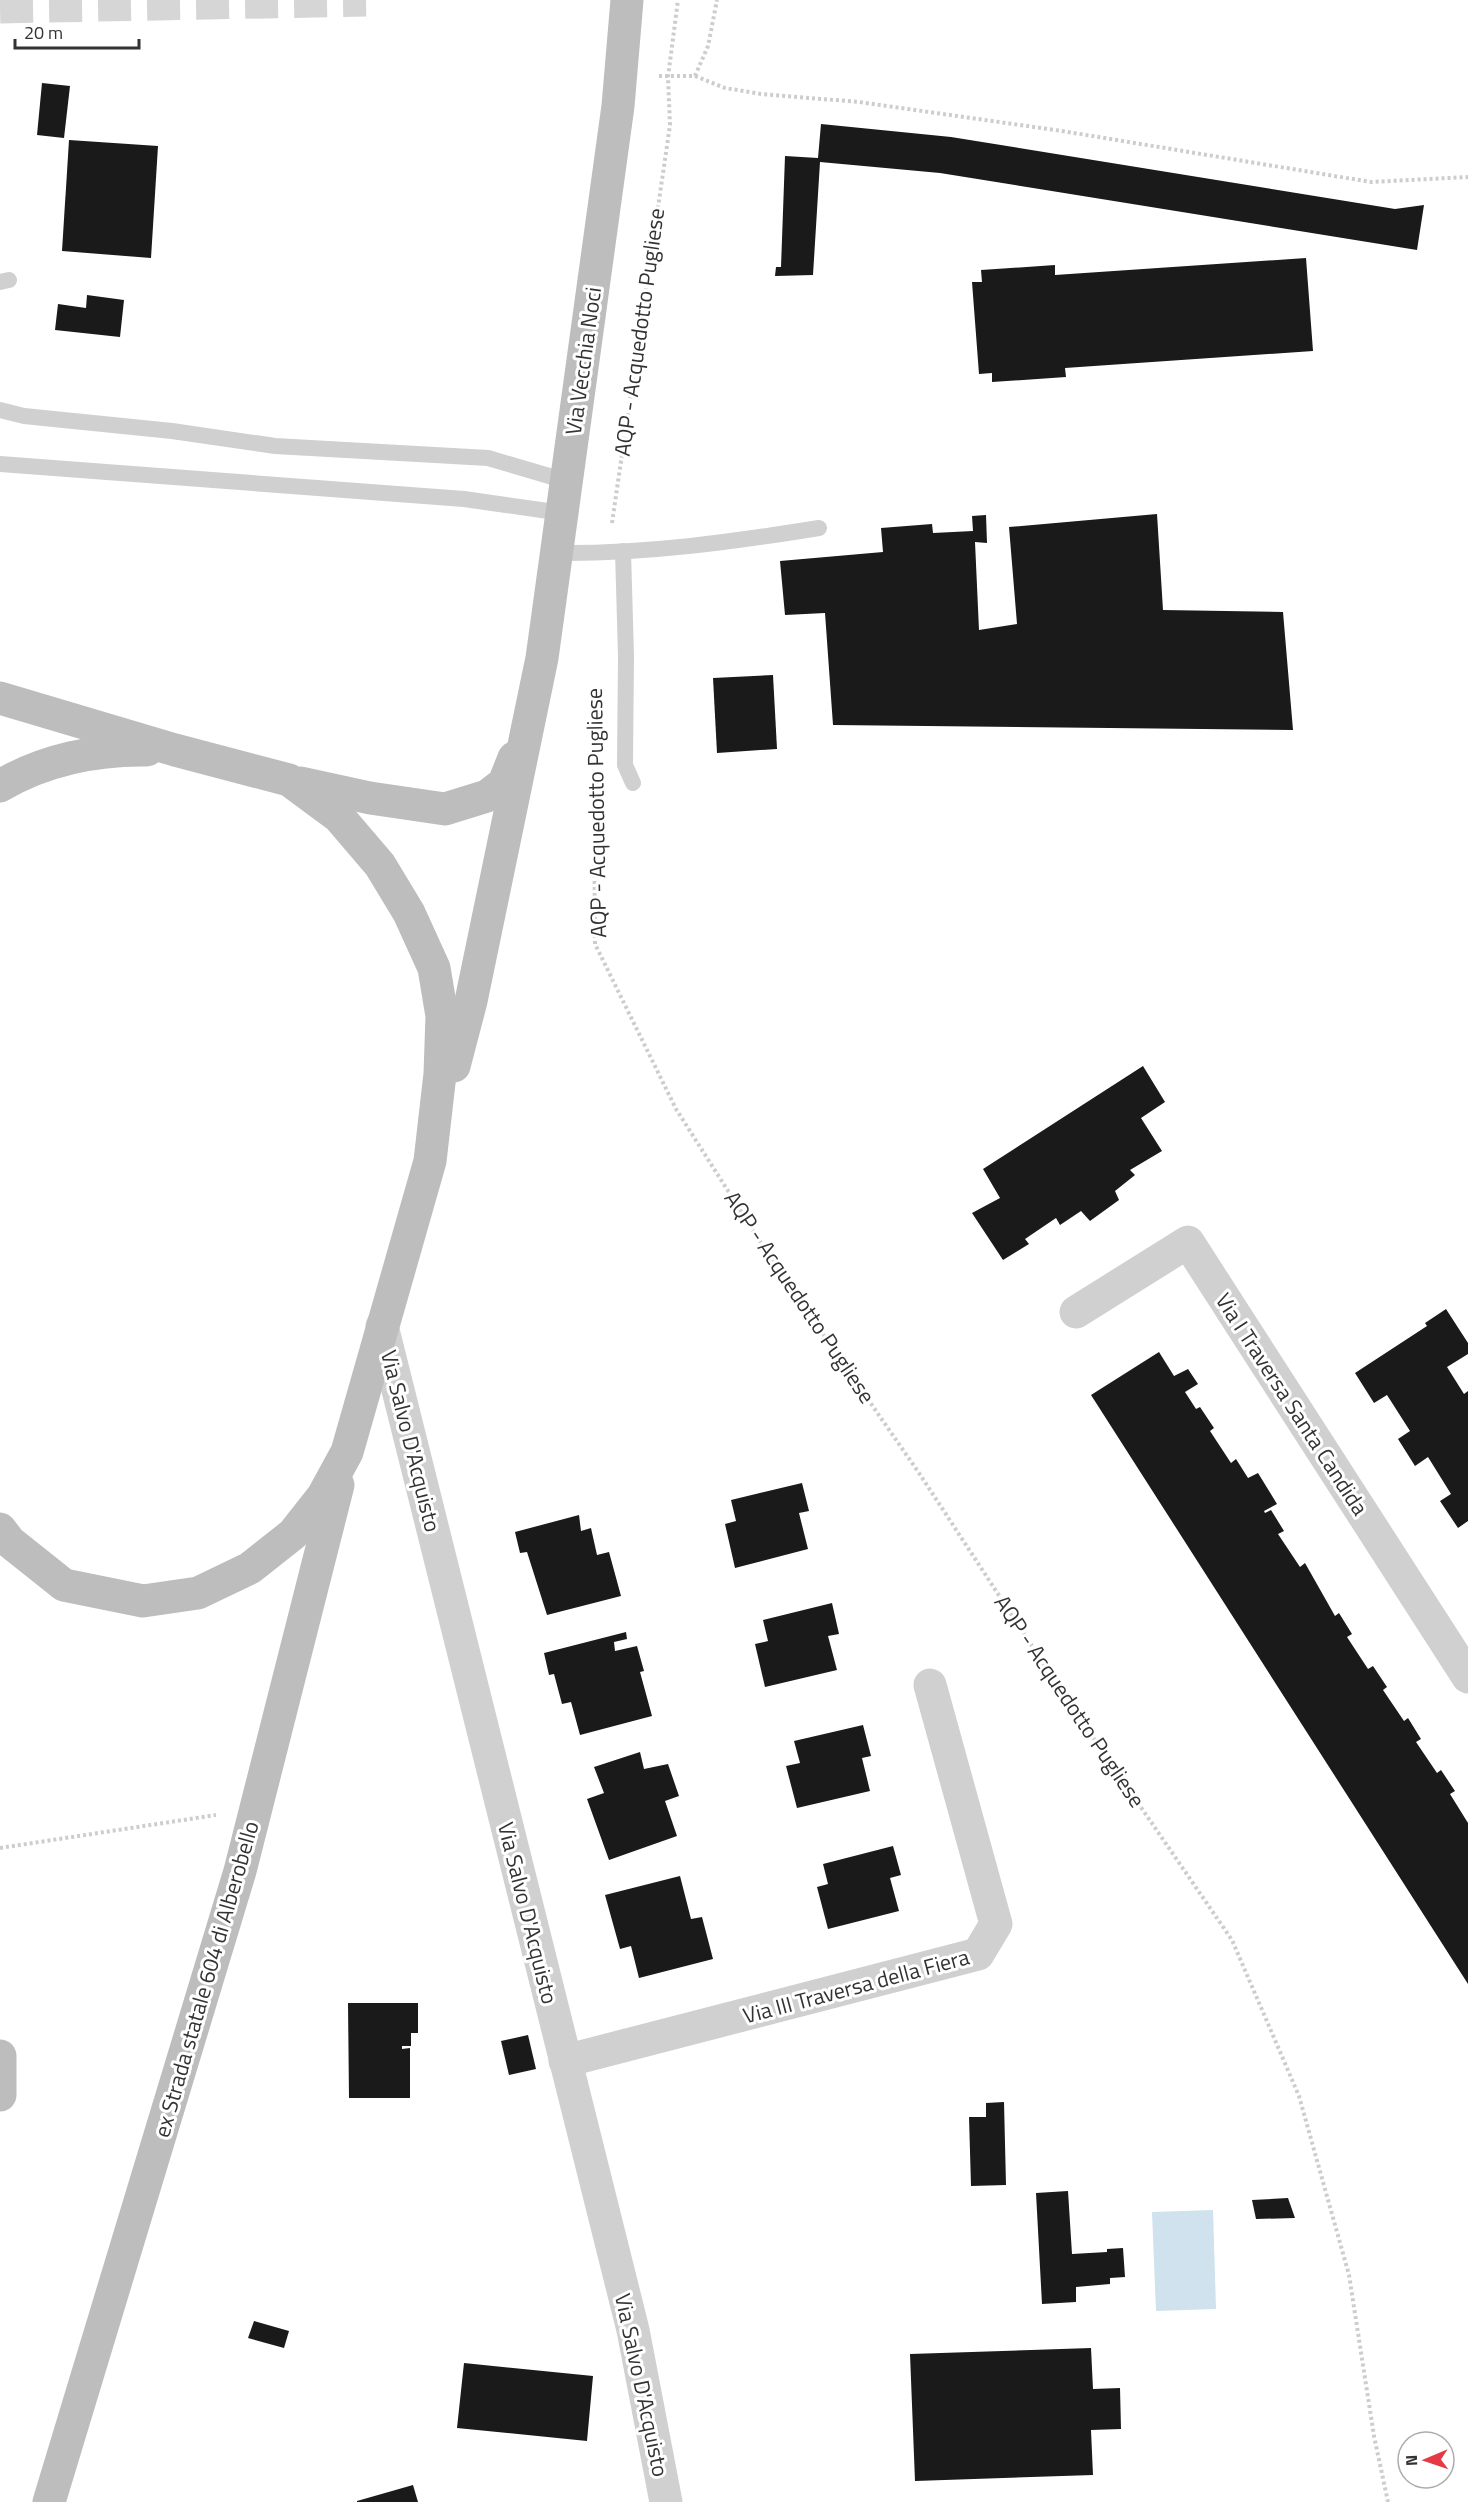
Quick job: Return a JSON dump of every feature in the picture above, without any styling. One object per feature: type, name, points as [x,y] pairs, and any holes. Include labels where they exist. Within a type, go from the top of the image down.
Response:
[{"type":"main road","name":"Via Vecchia Noci","points":[[530,720],[557,553],[618,106],[627,0]]},
{"type":"main road","points":[[0,698],[175,750],[289,780],[370,798],[445,809],[487,796],[504,783],[530,720]]},
{"type":"main road","points":[[0,1529],[10,1542],[64,1585],[143,1601],[198,1593],[250,1568],[293,1534],[323,1496],[347,1452],[430,1161],[471,1001],[530,720]]},
{"type":"main road","points":[[0,786],[26,770],[111,749],[175,750]]},
{"type":"main road","points":[[289,780],[339,817],[381,866],[409,913],[434,968],[442,1016],[441,1062],[430,1161]]},
{"type":"main road","name":"ex Strada statale 604 di Alberobello","points":[[49,2502],[240,1871],[347,1452]]},
{"type":"main road","points":[[0,2056],[0,2095]]},
{"type":"street","name":"Via I Traversa Santa Candida","points":[[1076,1312],[1188,1242],[1468,1677]]},
{"type":"street","name":"Via Salvo D'Acquisto","points":[[382,1326],[633,2330],[666,2502]]},
{"type":"street","name":"Via III Traversa della Fiera","points":[[565,2061],[978,1954],[996,1924],[930,1685]]},
{"type":"lane","points":[[0,410],[24,416],[172,430],[275,446],[488,458],[566,481]]},
{"type":"lane","points":[[0,464],[464,499],[562,513]]},
{"type":"lane","points":[[557,553],[601,553],[737,542],[819,528]]},
{"type":"lane","points":[[623,551],[626,656],[625,765],[633,783]]},
{"type":"path","name":"AQP - Acquedotto Pugliese","points":[[601,553],[610,536],[670,125],[668,77],[678,0]]},
{"type":"path","points":[[717,0],[708,46],[695,76],[725,88],[860,102],[1050,129],[1371,182],[1468,177]]},
{"type":"path","name":"AQP - Acquedotto Pugliese","points":[[594,762],[596,944],[676,1109],[777,1268],[919,1473],[1066,1698],[1232,1940],[1303,2108],[1349,2275],[1374,2436],[1388,2502]]},
{"type":"path","points":[[0,1848],[213,1815],[254,1818]]},
{"type":"water","points":[[1213,2210],[1216,2309],[1156,2311],[1152,2212]]},
{"type":"building","points":[[42,83],[70,86],[64,138],[37,135]]},
{"type":"building","points":[[821,124],[951,137],[1395,209],[1424,205],[1417,250],[940,173],[820,162],[813,275],[775,276],[776,267],[781,267],[785,156],[818,158]]},
{"type":"building","points":[[69,140],[158,146],[151,258],[62,251]]},
{"type":"building","points":[[1306,258],[1313,351],[1065,368],[1066,377],[992,382],[992,373],[979,374],[972,282],[982,282],[981,270],[1055,265],[1055,275]]},
{"type":"building","points":[[87,295],[124,300],[120,337],[55,330],[58,304],[86,308]]},
{"type":"building","points":[[1157,514],[1163,610],[1283,612],[1293,730],[833,725],[825,613],[785,615],[780,561],[883,552],[881,528],[932,524],[933,533],[973,531],[972,516],[986,515],[987,543],[975,542],[979,630],[1017,624],[1009,527]]},
{"type":"building","points":[[773,675],[777,749],[717,753],[713,678]]},
{"type":"building","points":[[1143,1066],[1165,1102],[1141,1118],[1162,1151],[1130,1170],[1135,1175],[1115,1191],[1119,1200],[1090,1221],[1081,1211],[1060,1225],[1056,1218],[1025,1239],[1029,1244],[1003,1260],[972,1213],[1000,1198],[983,1169]]},
{"type":"building","points":[[1446,1309],[1468,1343],[1468,1354],[1447,1367],[1464,1394],[1468,1391],[1468,1521],[1458,1528],[1440,1501],[1451,1494],[1428,1457],[1415,1466],[1398,1439],[1410,1431],[1387,1395],[1374,1403],[1355,1373],[1427,1326],[1425,1323]]},
{"type":"building","points":[[1159,1352],[1174,1376],[1188,1369],[1198,1384],[1185,1392],[1196,1409],[1200,1407],[1214,1428],[1210,1431],[1231,1463],[1236,1459],[1248,1478],[1258,1473],[1277,1504],[1264,1511],[1265,1513],[1271,1510],[1284,1531],[1278,1534],[1300,1567],[1305,1563],[1335,1616],[1339,1613],[1352,1634],[1347,1637],[1368,1669],[1373,1666],[1387,1687],[1383,1690],[1404,1721],[1408,1718],[1421,1739],[1416,1742],[1437,1773],[1441,1770],[1455,1791],[1450,1794],[1468,1823],[1468,1984],[1091,1395]]},
{"type":"building","points":[[802,1483],[809,1511],[799,1513],[808,1549],[735,1568],[725,1524],[736,1521],[731,1500]]},
{"type":"building","points":[[579,1515],[581,1531],[591,1528],[597,1555],[609,1552],[621,1596],[547,1615],[527,1552],[520,1553],[515,1532]]},
{"type":"building","points":[[832,1603],[839,1634],[828,1636],[837,1670],[765,1687],[755,1644],[768,1641],[763,1620]]},
{"type":"building","points":[[626,1632],[627,1639],[614,1642],[615,1651],[637,1646],[644,1671],[640,1672],[652,1716],[580,1735],[571,1702],[562,1704],[554,1674],[549,1675],[544,1653]]},
{"type":"building","points":[[863,1725],[871,1756],[862,1758],[870,1791],[797,1808],[786,1766],[800,1763],[794,1741]]},
{"type":"building","points":[[640,1752],[644,1769],[668,1764],[679,1796],[665,1801],[677,1836],[609,1860],[587,1799],[604,1793],[594,1767]]},
{"type":"building","points":[[893,1846],[901,1875],[890,1878],[899,1911],[828,1929],[817,1887],[828,1884],[823,1864]]},
{"type":"building","points":[[680,1876],[691,1919],[702,1917],[713,1959],[639,1978],[631,1946],[620,1949],[605,1895]]},
{"type":"building","points":[[348,2003],[418,2003],[418,2033],[411,2033],[411,2046],[402,2046],[402,2049],[410,2048],[410,2098],[349,2098]]},
{"type":"building","points":[[528,2035],[536,2069],[509,2075],[501,2041]]},
{"type":"building","points":[[1004,2102],[1006,2185],[971,2186],[969,2117],[986,2117],[986,2103]]},
{"type":"building","points":[[1068,2191],[1072,2254],[1107,2252],[1107,2249],[1123,2248],[1125,2277],[1110,2278],[1110,2284],[1076,2287],[1076,2302],[1042,2304],[1036,2193]]},
{"type":"building","points":[[1288,2198],[1295,2218],[1256,2219],[1252,2200]]},
{"type":"building","points":[[254,2321],[289,2331],[284,2348],[248,2338]]},
{"type":"building","points":[[1091,2348],[1093,2389],[1120,2388],[1121,2429],[1091,2430],[1093,2475],[915,2481],[910,2354]]},
{"type":"building","points":[[464,2363],[593,2376],[587,2441],[457,2428]]},
{"type":"building","points":[[413,2485],[418,2502],[357,2502],[357,2501]]},
{"type":"tunnel","points":[[0,7],[366,0]]}]
